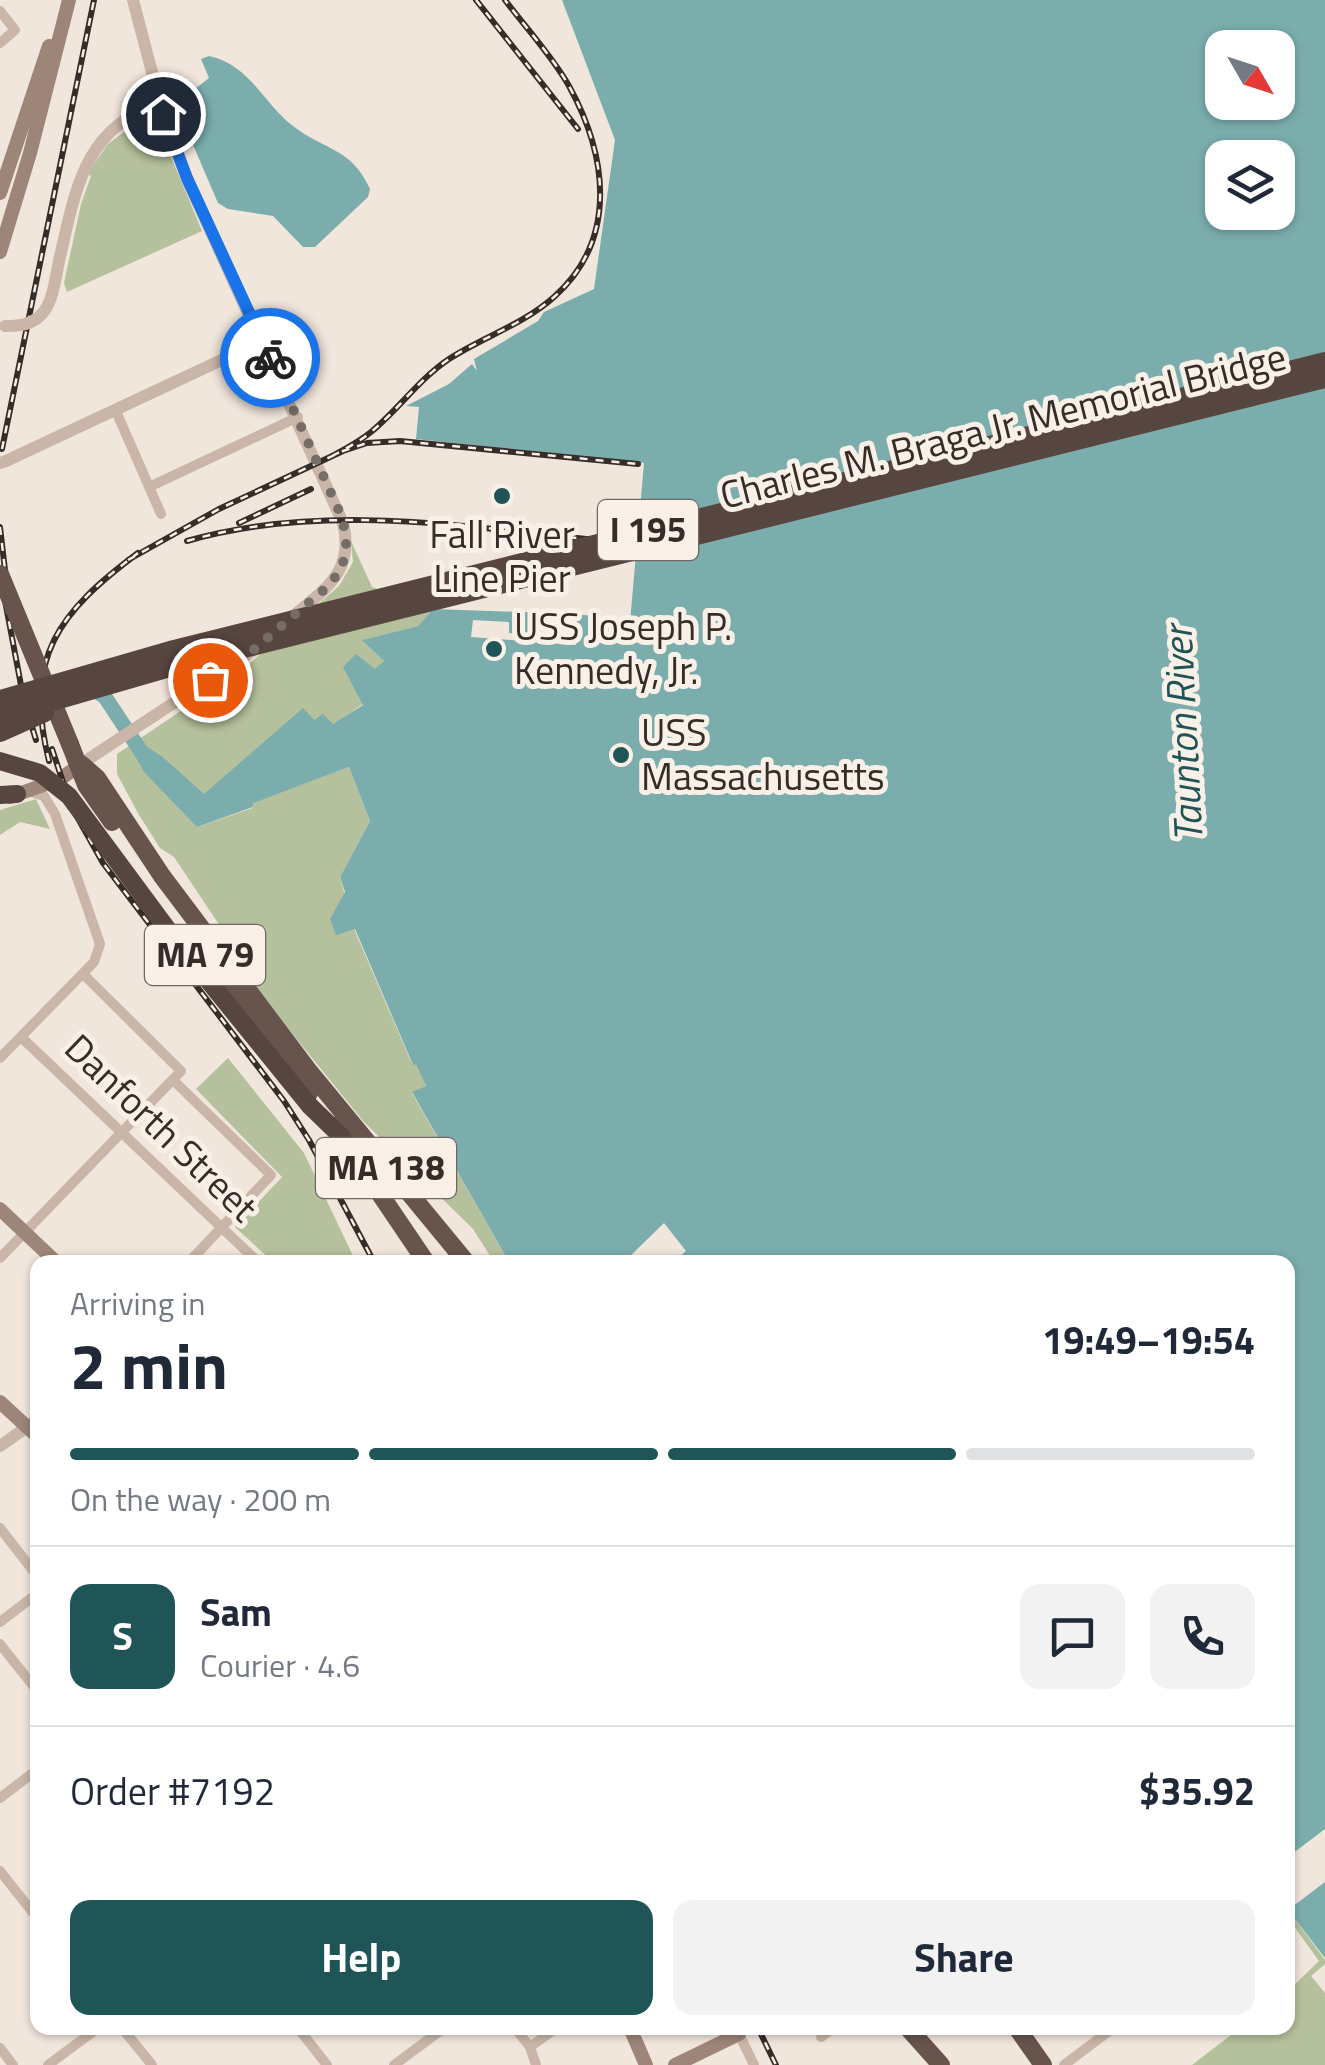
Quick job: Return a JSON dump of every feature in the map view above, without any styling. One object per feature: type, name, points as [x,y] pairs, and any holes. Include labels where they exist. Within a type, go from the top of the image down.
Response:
[{"type":"highway","name":"Charles M. Braga Jr. Memorial Bridge","points":[[0,699],[174,648],[1325,361]]},
{"type":"highway","name":"Charles M. Braga Jr. Memorial Bridge","points":[[0,717],[119,682],[1325,379]]},
{"type":"highway","name":"MA 79","points":[[0,574],[86,786],[343,1138]]},
{"type":"highway","points":[[0,732],[119,682]]},
{"type":"highway","points":[[0,761],[32,769],[69,796],[177,942],[310,1106],[343,1138],[421,1255]]},
{"type":"highway","name":"MA 79","points":[[80,764],[98,778],[162,876],[308,1070]]},
{"type":"highway","name":"MA 138","points":[[308,1070],[460,1255]]},
{"type":"highway","points":[[914,2035],[941,2065]]},
{"type":"highway","points":[[1022,2035],[1043,2065]]},
{"type":"main road","points":[[0,193],[68,0]]},
{"type":"main road","points":[[0,252],[30,153],[68,0]]},
{"type":"main road","points":[[11,795],[56,780],[80,764]]},
{"type":"main road","points":[[0,1208],[49,1255]]},
{"type":"main road","points":[[0,1402],[30,1425]]},
{"type":"main road","points":[[634,2035],[649,2064]]},
{"type":"main road","points":[[675,2065],[730,2035]]},
{"type":"street","points":[[80,764],[231,667],[326,588],[345,561],[348,544],[340,513],[298,417],[187,178],[160,103],[133,0]]},
{"type":"street","points":[[0,11],[15,30],[0,42]]},
{"type":"street","points":[[2,326],[26,324],[45,312],[86,162],[105,136],[160,103]]},
{"type":"street","points":[[3,462],[262,341]]},
{"type":"street","points":[[115,409],[160,514]]},
{"type":"street","points":[[149,487],[298,417]]},
{"type":"street","points":[[0,1058],[94,962],[100,944],[44,796],[11,795]]},
{"type":"street","points":[[0,1258],[182,1071],[83,974]]},
{"type":"street","name":"Danforth Street","points":[[21,1037],[251,1255]]},
{"type":"street","points":[[173,1080],[270,1176],[197,1255]]},
{"type":"street","points":[[0,1446],[30,1430]]},
{"type":"street","points":[[0,1528],[30,1566]]},
{"type":"street","points":[[0,1622],[30,1599]]},
{"type":"street","points":[[0,1644],[30,1682]]},
{"type":"street","points":[[0,1798],[30,1775]]},
{"type":"street","points":[[0,1871],[30,1908]]},
{"type":"street","points":[[48,2065],[89,2035]]},
{"type":"street","points":[[128,2035],[152,2065]]},
{"type":"street","points":[[304,2035],[328,2065]]},
{"type":"street","points":[[394,2065],[435,2035]]},
{"type":"street","points":[[521,2035],[536,2065]]},
{"type":"street","points":[[530,2047],[546,2035]]},
{"type":"street","points":[[739,2035],[754,2065]]},
{"type":"street","points":[[1064,2065],[1104,2035]]},
{"type":"street","points":[[0,2048],[13,2065]]},
{"type":"green space","points":[[141,119],[157,123],[202,231],[67,292],[64,283],[91,176],[88,173],[108,144]]},
{"type":"green space","points":[[351,541],[372,587],[433,609],[418,626],[363,640],[384,661],[375,670],[363,704],[333,725],[314,721],[303,709],[204,795],[163,757],[197,827],[349,767],[370,821],[340,877],[354,929],[412,1064],[416,1063],[426,1086],[412,1093],[505,1255],[490,1255],[473,1229],[364,1122],[230,957],[220,926],[174,857],[160,848],[117,774],[117,754],[243,669],[339,586],[353,562]]},
{"type":"green space","points":[[36,799],[50,829],[20,822],[0,835],[0,810]]},
{"type":"green space","points":[[228,1058],[304,1153],[353,1255],[265,1255],[235,1227],[282,1177],[196,1089]]},
{"type":"green space","points":[[1295,1919],[1325,1960],[1311,1976],[1325,1993],[1325,2065],[1192,2065],[1231,2035],[1295,2035],[1295,1984],[1319,1961],[1295,1928]]},
{"type":"water","name":"Taunton River","points":[[562,0],[1325,0],[1325,1829],[1295,1852],[1295,1255],[681,1255],[686,1251],[664,1223],[631,1255],[505,1255],[412,1092],[426,1086],[416,1064],[413,1065],[355,929],[336,935],[330,919],[345,892],[340,877],[370,821],[349,767],[197,827],[144,772],[130,746],[138,741],[163,757],[204,794],[303,708],[314,720],[323,714],[333,724],[363,705],[343,667],[356,654],[375,669],[384,661],[362,640],[418,626],[433,609],[578,614],[630,622],[644,463],[416,439],[419,407],[406,406],[449,384],[472,364],[477,371],[474,359],[538,321],[544,312],[594,289],[615,140]]},
{"type":"water","points":[[209,56],[246,76],[282,117],[346,157],[363,175],[370,189],[368,197],[315,247],[303,247],[273,216],[228,209],[218,203],[178,110],[182,99],[209,78],[201,59]]},
{"type":"water","points":[[1325,1882],[1325,1958],[1295,1919],[1295,1905]]},
{"type":"pier","points":[[557,614],[566,614],[566,627],[577,628],[576,645],[471,637],[473,620],[509,622],[509,633],[540,636],[541,625],[556,626]]},
{"type":"waterway","points":[[90,687],[105,697],[146,759]]},
{"type":"railway","points":[[2,449],[94,0]]},
{"type":"railway","points":[[476,0],[578,129]]},
{"type":"railway","points":[[332,456],[371,432],[449,359],[542,307],[575,274],[589,249],[600,196],[592,140],[569,86],[505,0]]},
{"type":"railway","points":[[128,560],[219,509],[367,443],[400,441],[638,464]]},
{"type":"railway","points":[[239,523],[311,489]]},
{"type":"railway","points":[[187,541],[240,529],[346,520],[454,525],[615,542]]},
{"type":"railway","points":[[0,527],[7,587]]},
{"type":"railway","points":[[49,761],[41,693],[54,640],[87,596],[138,553]]},
{"type":"railway","points":[[0,574],[24,701],[36,740]]},
{"type":"railway","points":[[52,749],[71,806],[103,863],[284,1101],[370,1255]]},
{"type":"railway","points":[[761,2035],[776,2065]]},
{"type":"way so far","points":[[210,680],[238,663],[326,588],[346,557],[348,544],[340,513],[270,358]]},
{"type":"place","name":"Fall River Line Pier","points":[[502,496]]},
{"type":"place","name":"USS Joseph P. Kennedy, Jr.","points":[[494,649]]},
{"type":"place","name":"USS Massachusetts","points":[[621,755]]},
{"type":"route","points":[[163,114],[187,178],[270,358]]}]
